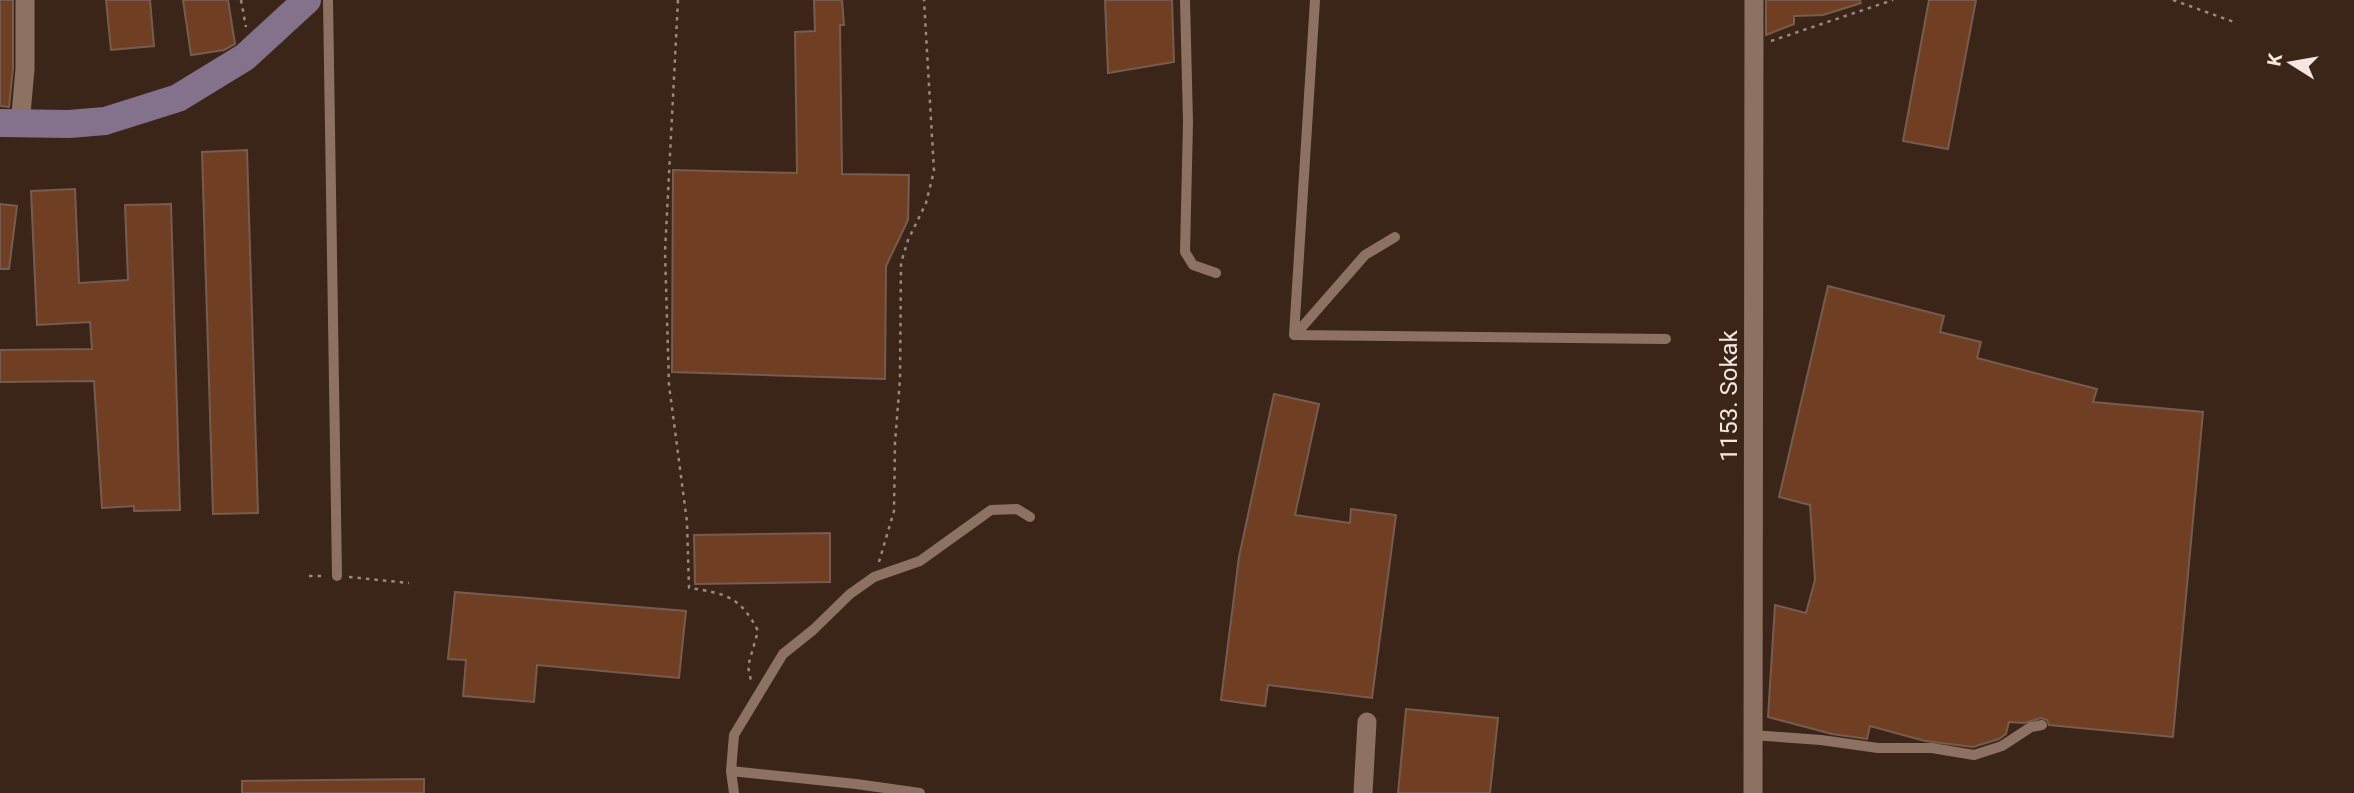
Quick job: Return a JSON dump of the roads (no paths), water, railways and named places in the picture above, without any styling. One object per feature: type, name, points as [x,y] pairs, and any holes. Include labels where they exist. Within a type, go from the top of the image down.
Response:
[{"type":"street","points":[[25,0],[25,69],[10,124],[104,121],[178,98],[245,57],[307,0]]},
{"type":"street","name":"1153. Sokak","points":[[1753,793],[1754,0]]},
{"type":"street","points":[[1363,793],[1367,722]]},
{"type":"lane","points":[[328,0],[337,576]]},
{"type":"lane","points":[[1185,0],[1188,122],[1185,252],[1193,265],[1216,273]]},
{"type":"lane","points":[[1294,335],[1315,0]]},
{"type":"lane","points":[[1294,335],[1365,255],[1395,237]]},
{"type":"lane","points":[[1294,335],[1666,339]]},
{"type":"lane","points":[[734,793],[731,771],[734,735],[783,654],[813,631],[850,594],[874,577],[920,561],[992,510],[1017,509],[1030,517]]},
{"type":"lane","points":[[1752,735],[1821,740],[1878,748],[1932,748],[1974,755],[2002,746],[2031,727],[2042,725]]},
{"type":"lane","points":[[731,771],[920,793]]}]
